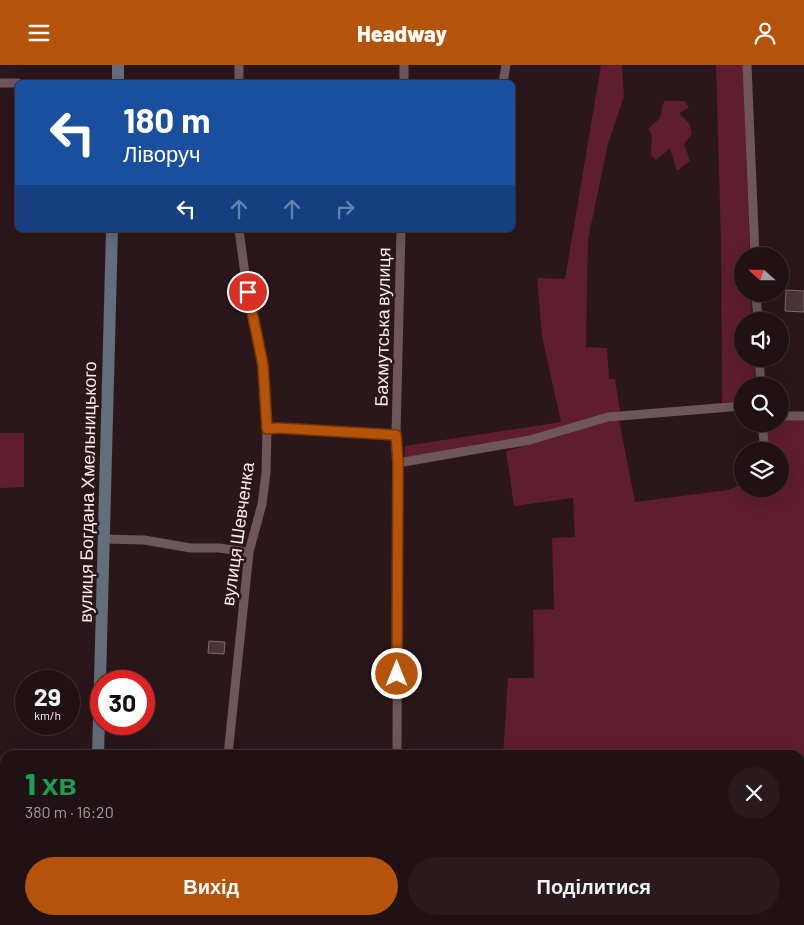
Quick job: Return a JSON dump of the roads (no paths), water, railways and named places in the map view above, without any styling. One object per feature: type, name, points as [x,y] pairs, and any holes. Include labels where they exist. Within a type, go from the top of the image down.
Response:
[{"type":"street","points":[[118,65],[118,80]]},
{"type":"street","points":[[238,80],[239,65]]},
{"type":"street","points":[[404,65],[404,80]]},
{"type":"street","points":[[504,80],[506,65]]},
{"type":"street","points":[[747,65],[755,247]]},
{"type":"street","points":[[0,83],[15,83]]},
{"type":"street","name":"вулиця Богдана Хмельницького","points":[[98,750],[112,232]]},
{"type":"street","name":"вулиця Шевченка","points":[[229,750],[249,552],[262,504],[266,473],[267,429],[263,365],[245,274],[240,232]]},
{"type":"street","name":"Бахмутська вулиця","points":[[396,750],[398,463],[396,435],[402,232]]},
{"type":"street","points":[[398,463],[530,441],[608,417],[734,407]]},
{"type":"street","points":[[789,416],[804,416]]},
{"type":"street","points":[[267,429],[278,428],[396,435]]},
{"type":"street","points":[[104,539],[144,540],[191,548],[219,548],[249,552]]}]
